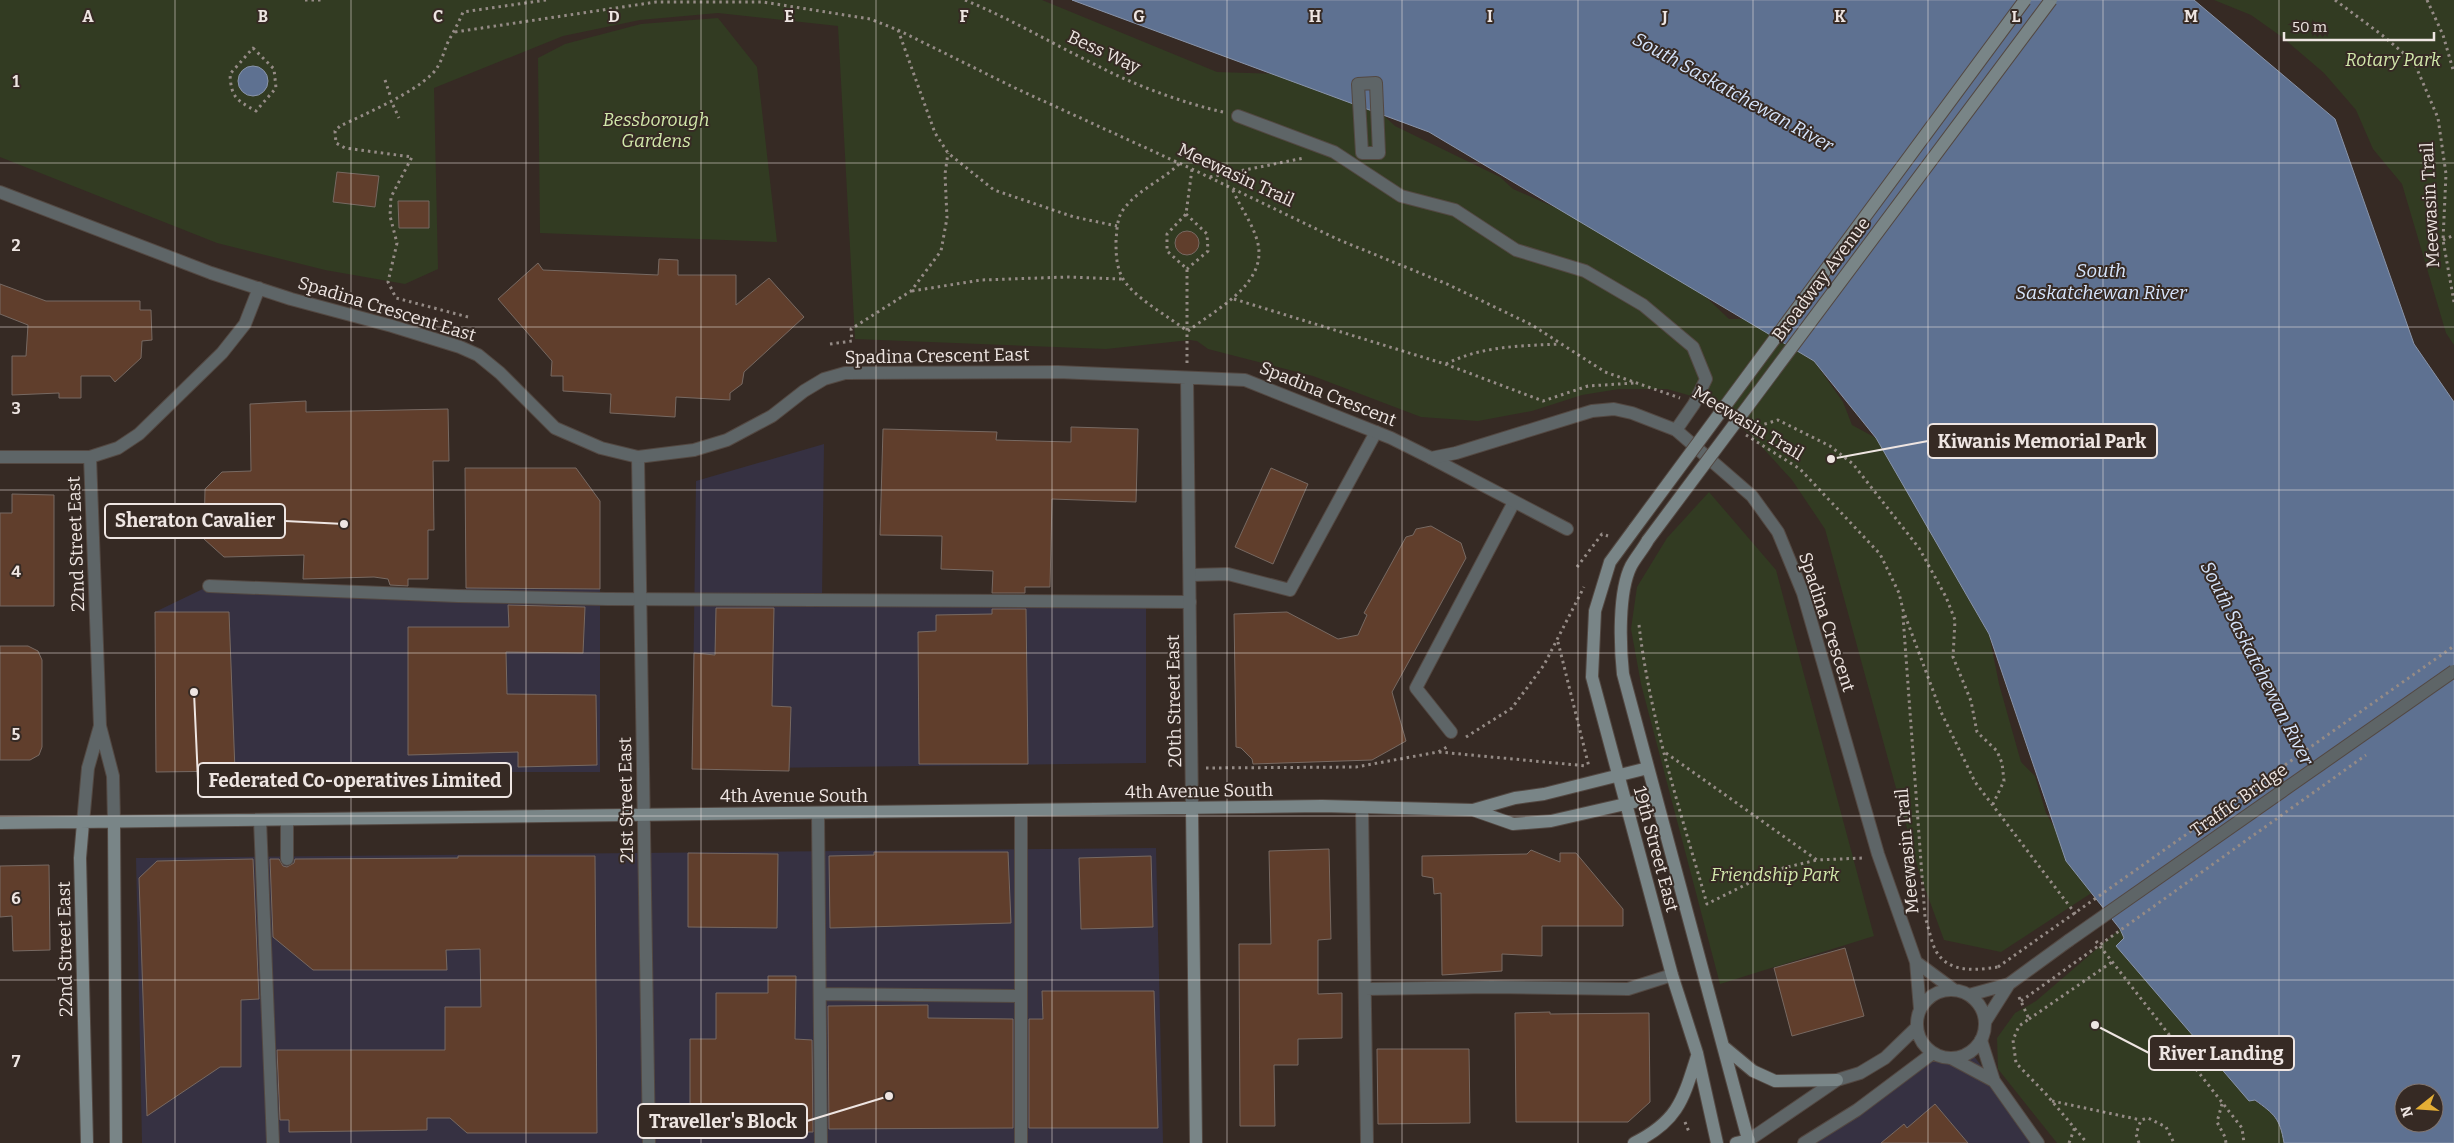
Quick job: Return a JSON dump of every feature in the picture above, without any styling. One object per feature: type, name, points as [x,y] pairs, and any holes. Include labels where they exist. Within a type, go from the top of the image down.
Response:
[{"type":"main road","name":"Broadway Avenue","points":[[1610,562],[2026,0]]},
{"type":"main road","name":"Broadway Avenue","points":[[1627,584],[1630,568],[1648,540],[2051,0]]},
{"type":"main road","name":"19th Street East","points":[[1610,562],[1595,611],[1592,677],[1672,975],[1697,1053],[1717,1143]]},
{"type":"main road","name":"19th Street East","points":[[1627,584],[1620,642],[1623,674],[1724,1047],[1745,1142]]},
{"type":"main road","name":"4th Avenue South","points":[[1473,810],[1514,798],[1544,794],[1648,768]]},
{"type":"main road","name":"4th Avenue South","points":[[0,823],[1362,807],[1473,810],[1513,824],[1551,821],[1656,798]]},
{"type":"main road","name":"20th Street East","points":[[1192,808],[1196,1143]]},
{"type":"main road","name":"22nd Street East","points":[[114,822],[116,1143]]},
{"type":"main road","name":"22nd Street East","points":[[83,823],[80,858],[87,1143]]},
{"type":"main road","points":[[1724,1047],[1762,1077],[1776,1081],[1837,1080]]},
{"type":"main road","points":[[1634,1143],[1656,1132],[1670,1118],[1685,1093],[1697,1053]]},
{"type":"street","points":[[1376,83],[1379,152],[1372,153],[1362,154],[1358,84],[1376,83]]},
{"type":"street","points":[[1238,116],[1334,152],[1401,196],[1455,210],[1516,250],[1585,271],[1643,305],[1693,347],[1706,379],[1694,404],[1676,430]]},
{"type":"street","points":[[1372,153],[1374,178]]},
{"type":"street","name":"Spadina Crescent East","points":[[0,192],[211,273],[460,347],[478,355],[500,372],[555,428],[601,448],[638,457],[694,450],[726,440],[772,416],[804,391],[824,379],[845,373],[1058,372]]},
{"type":"street","name":"22nd Street East","points":[[114,822],[113,776],[100,726],[90,457],[118,448],[139,434],[222,353],[244,324],[259,288]]},
{"type":"street","name":"Spadina Crescent","points":[[1058,372],[1245,380],[1376,432],[1431,458],[1567,529]]},
{"type":"street","name":"20th Street East","points":[[1188,378],[1192,808]]},
{"type":"street","name":"Spadina Crescent","points":[[1431,458],[1529,432],[1578,414],[1614,409],[1632,413],[1676,430],[1752,496],[1778,532],[1803,593],[1878,854],[1916,962],[1920,1010]]},
{"type":"street","points":[[1191,575],[1228,574],[1290,590],[1376,432]]},
{"type":"street","points":[[0,457],[90,457]]},
{"type":"street","name":"21st Street East","points":[[638,457],[649,1143]]},
{"type":"street","points":[[1451,732],[1416,688],[1514,502]]},
{"type":"street","points":[[209,586],[458,596],[640,599],[1190,602]]},
{"type":"street","name":"Traffic Bridge","points":[[2009,984],[2454,671]]},
{"type":"street","name":"22nd Street East","points":[[83,823],[88,768],[100,726]]},
{"type":"street","points":[[1362,807],[1367,1143]]},
{"type":"street","points":[[1021,810],[1021,1143]]},
{"type":"street","points":[[818,813],[821,1143]]},
{"type":"street","points":[[260,820],[272,1143]]},
{"type":"street","points":[[287,820],[287,859]]},
{"type":"street","points":[[1916,962],[1954,990],[1969,995],[1979,1005],[1985,1022]]},
{"type":"street","points":[[1365,989],[1490,987],[1628,989],[1672,975]]},
{"type":"street","points":[[1969,995],[2009,984]]},
{"type":"street","points":[[2009,984],[1985,1022],[1981,1040],[1994,1081],[2038,1143]]},
{"type":"street","points":[[1954,990],[1936,993],[1926,1000],[1920,1010],[1917,1027],[1922,1042],[1933,1053],[1951,1058],[1994,1081]]},
{"type":"street","points":[[821,994],[1020,996]]},
{"type":"street","points":[[1745,1142],[1837,1080],[1860,1072],[1886,1058],[1917,1027]]},
{"type":"street","points":[[1951,1058],[1969,1053],[1981,1040]]},
{"type":"street","points":[[1804,1143],[1857,1110],[1933,1053]]},
{"type":"path","points":[[305,0],[323,0]]},
{"type":"path","points":[[468,317],[396,298],[388,282],[397,243],[390,216],[391,198],[412,157],[345,148],[336,143],[335,131],[340,126],[392,101],[431,75],[443,60],[449,39],[455,32],[463,12],[546,0]]},
{"type":"path","name":"Bess Way","points":[[965,0],[1100,68],[1196,106],[1238,116]]},
{"type":"path","name":"Meewasin Trail","points":[[2335,0],[2414,62],[2438,118],[2446,174],[2443,240],[2448,277],[2454,302]]},
{"type":"path","points":[[2427,0],[2443,35],[2454,73]]},
{"type":"path","name":"Meewasin Trail","points":[[455,32],[656,2],[762,1],[870,19],[898,30],[1015,88],[1179,164],[1192,168],[1337,239],[1447,284],[1532,325],[1605,372],[1694,404]]},
{"type":"path","points":[[898,30],[935,133],[948,152],[994,190],[1074,217],[1118,226]]},
{"type":"path","points":[[253,48],[274,69],[276,88],[256,110],[242,103],[231,90],[230,74],[253,48]]},
{"type":"path","points":[[385,80],[390,95]]},
{"type":"path","points":[[393,105],[399,118]]},
{"type":"path","points":[[830,344],[852,341],[851,329],[911,291],[941,251],[948,218],[945,174],[948,152]]},
{"type":"path","points":[[1210,177],[1305,158]]},
{"type":"path","points":[[1179,164],[1171,172],[1146,186],[1122,211],[1118,226],[1116,261],[1122,278],[1140,296],[1187,331]]},
{"type":"path","points":[[1188,378],[1187,269],[1167,250],[1167,234],[1186,214],[1192,168]]},
{"type":"path","points":[[1187,331],[1216,309],[1234,299],[1257,268],[1258,242],[1249,218],[1238,203],[1232,188]]},
{"type":"path","points":[[1186,214],[1207,234],[1208,250],[1187,269]]},
{"type":"path","points":[[2443,240],[2454,235]]},
{"type":"path","points":[[911,291],[981,280],[1067,277],[1122,278]]},
{"type":"path","points":[[2448,277],[2454,280]]},
{"type":"path","points":[[1234,299],[1445,364],[1543,401],[1588,386],[1637,383]]},
{"type":"path","points":[[1445,364],[1464,354],[1492,349],[1561,344]]},
{"type":"path","name":"Meewasin Trail","points":[[1992,806],[2004,781],[2002,763],[1997,751],[1977,732],[1971,701],[1952,657],[1955,620],[1946,597],[1919,548],[1853,464],[1830,446],[1778,420],[1741,432],[1800,469],[1880,554],[1899,593],[1903,610],[1941,712],[1975,782],[1992,806],[2083,924]]},
{"type":"path","points":[[1604,545],[1612,530]]},
{"type":"path","points":[[1577,567],[1602,534],[1608,536]]},
{"type":"path","points":[[1465,738],[1512,708],[1544,665],[1558,641],[1587,580]]},
{"type":"path","name":"Meewasin Trail","points":[[1903,610],[1925,917],[1937,952],[1957,968],[1979,970],[1998,967]]},
{"type":"path","points":[[1638,617],[1643,659],[1665,753],[1707,904],[1775,870],[1817,860],[1843,860],[1878,854]]},
{"type":"path","points":[[1192,768],[1356,767],[1438,752],[1588,766],[1558,641]]},
{"type":"path","points":[[2029,1020],[2021,1001],[1998,967],[2454,646]]},
{"type":"path","points":[[1438,752],[1450,746]]},
{"type":"path","points":[[2021,1001],[2374,749]]},
{"type":"path","points":[[1665,753],[1817,860]]},
{"type":"path","points":[[2095,939],[2242,1128],[2244,1143]]},
{"type":"path","points":[[2087,1143],[2075,1127],[2016,1063],[2013,1040],[2019,1026],[2112,962]]},
{"type":"path","points":[[2051,1101],[2141,1120],[2148,1118],[2166,1127],[2174,1143]]},
{"type":"path","points":[[2222,1103],[2217,1122],[2226,1143]]},
{"type":"path","points":[[1684,1119],[1689,1132]]},
{"type":"path","points":[[2139,1143],[2136,1134],[2141,1120]]},
{"type":"path","points":[[2069,1143],[2075,1127]]},
{"type":"shaded area","points":[[824,444],[822,600],[1146,608],[1146,763],[692,769],[696,481]]},
{"type":"shaded area","points":[[465,468],[576,468],[600,501],[600,772],[156,772],[155,612],[209,586],[466,589]]},
{"type":"shaded area","points":[[1156,848],[1163,1143],[142,1143],[136,858]]},
{"type":"shaded area","points":[[1971,1052],[2038,1143],[1804,1143],[1933,1053],[1948,1058],[1957,1058]]},
{"type":"green space","points":[[0,0],[1042,0],[1217,72],[1283,74],[1380,112],[1395,126],[1500,177],[1513,189],[1611,232],[1689,281],[1729,319],[1748,319],[1814,361],[1843,402],[1852,425],[1876,438],[1943,550],[1989,634],[1999,684],[2021,762],[2035,776],[2046,813],[2062,841],[2066,861],[2093,892],[2001,952],[1944,940],[1919,872],[1825,529],[1792,480],[1750,434],[1695,397],[1667,389],[1619,389],[1582,395],[1532,411],[1478,421],[1421,417],[1313,376],[1208,349],[1197,341],[1190,340],[1106,349],[855,339],[838,26],[718,13],[640,20],[563,36],[434,88],[438,269],[405,284],[325,270],[217,243],[0,157]]},
{"type":"green space","name":"Rotary Park","points":[[2214,0],[2454,0],[2454,345],[2446,333],[2402,184],[2373,149],[2356,110],[2324,73],[2282,37],[2251,15]]},
{"type":"green space","name":"Bessborough Gardens","points":[[718,18],[757,67],[777,242],[540,233],[538,58],[565,44],[641,24]]},
{"type":"green space","name":"Friendship Park","points":[[1709,492],[1776,570],[1874,936],[1720,984],[1641,684],[1631,629],[1637,587],[1667,538]]},
{"type":"green space","points":[[2120,929],[2124,938],[2116,946],[2254,1100],[2275,1117],[2284,1143],[2057,1143],[1998,1069],[1997,1038],[2015,1013],[2036,1001]]},
{"type":"water","name":"South Saskatchewan River","points":[[1072,0],[2194,0],[2335,119],[2414,344],[2454,402],[2454,1143],[2284,1143],[2275,1117],[2255,1100],[2249,1101],[2116,946],[2124,938],[2120,929],[2066,861],[1989,634],[1876,438],[1814,361],[1429,132]]},
{"type":"water","points":[[253,66],[264,70],[268,81],[264,92],[253,96],[242,92],[238,81],[242,70]]},
{"type":"building","points":[[337,172],[379,176],[375,207],[333,202]]},
{"type":"building","points":[[398,201],[429,201],[429,228],[399,228]]},
{"type":"building","points":[[1187,231],[1196,234],[1199,243],[1196,252],[1187,255],[1178,252],[1175,243],[1178,234]]},
{"type":"building","points":[[659,259],[678,260],[678,275],[736,275],[736,305],[769,278],[804,317],[744,372],[742,384],[730,393],[730,400],[676,397],[675,417],[610,413],[611,394],[563,391],[563,376],[551,376],[552,361],[498,299],[538,263],[543,270],[658,275]]},
{"type":"building","points":[[0,284],[46,301],[140,301],[140,310],[151,310],[152,340],[142,341],[141,358],[115,382],[110,376],[81,376],[81,398],[59,398],[59,393],[12,395],[12,356],[26,356],[28,325],[0,314]]},
{"type":"building","points":[[306,401],[306,412],[448,409],[449,461],[433,461],[434,530],[428,530],[428,579],[408,579],[408,586],[390,585],[388,579],[374,577],[303,579],[304,555],[224,557],[204,539],[205,489],[222,472],[251,471],[250,404]]},
{"type":"building","points":[[1071,427],[1138,429],[1136,502],[1052,499],[1050,587],[1025,587],[1025,593],[992,593],[993,571],[941,569],[942,536],[880,535],[883,429],[997,432],[996,440],[1071,442]]},
{"type":"building","points":[[465,468],[576,468],[600,501],[600,589],[466,588]]},
{"type":"building","points":[[1271,468],[1308,484],[1273,564],[1235,547]]},
{"type":"building","points":[[12,494],[54,495],[54,606],[0,606],[0,513],[12,513]]},
{"type":"building","points":[[1431,526],[1461,543],[1466,558],[1392,692],[1406,741],[1372,760],[1253,764],[1252,759],[1241,748],[1236,747],[1234,614],[1287,612],[1338,639],[1358,635],[1367,615],[1364,613],[1406,537],[1413,535],[1416,529]]},
{"type":"building","points":[[508,605],[585,607],[583,653],[506,652],[507,694],[596,695],[597,765],[518,767],[518,752],[408,755],[408,627],[509,627]]},
{"type":"building","points":[[716,608],[774,608],[772,706],[791,707],[789,771],[692,769],[694,653],[715,655]]},
{"type":"building","points":[[992,609],[1026,609],[1028,764],[919,764],[918,632],[936,631],[936,615],[992,614]]},
{"type":"building","points":[[155,612],[229,612],[235,771],[156,772]]},
{"type":"building","points":[[0,646],[28,646],[38,651],[42,660],[42,747],[39,755],[30,760],[0,760]]},
{"type":"building","points":[[1329,849],[1331,939],[1318,940],[1318,994],[1342,993],[1342,1038],[1298,1039],[1298,1065],[1274,1065],[1275,1126],[1240,1126],[1239,944],[1271,944],[1269,851]]},
{"type":"building","points":[[1531,850],[1560,862],[1560,853],[1576,853],[1623,909],[1623,926],[1542,926],[1542,956],[1502,954],[1502,971],[1442,975],[1441,893],[1434,894],[1433,878],[1422,876],[1422,856],[1527,854]]},
{"type":"building","points":[[874,852],[1008,852],[1011,923],[830,928],[829,856],[874,855]]},
{"type":"building","points":[[688,853],[778,854],[777,928],[688,927]]},
{"type":"building","points":[[458,856],[595,856],[597,1133],[467,1133],[450,1118],[427,1118],[427,1130],[289,1132],[289,1120],[280,1120],[277,1050],[445,1050],[445,1007],[481,1007],[480,949],[446,950],[447,970],[313,970],[273,937],[270,859],[279,859],[283,866],[287,867],[294,863],[295,859],[458,858]]},
{"type":"building","points":[[1151,856],[1153,927],[1081,929],[1079,858]]},
{"type":"building","points":[[253,859],[259,999],[241,1000],[241,1067],[220,1067],[147,1116],[139,878],[157,861]]},
{"type":"building","points":[[49,865],[50,950],[13,951],[12,916],[0,917],[0,866]]},
{"type":"building","points":[[1845,948],[1864,1016],[1792,1036],[1774,968]]},
{"type":"building","points":[[768,976],[796,976],[795,1039],[812,1040],[813,1132],[690,1132],[690,1039],[716,1039],[716,993],[768,993]]},
{"type":"building","points":[[1042,991],[1154,991],[1158,1128],[1029,1128],[1029,1019],[1043,1019]]},
{"type":"building","points":[[928,1005],[928,1018],[1013,1019],[1013,1128],[829,1129],[828,1006]]},
{"type":"building","points":[[1550,1012],[1550,1014],[1649,1013],[1650,1102],[1628,1122],[1516,1122],[1515,1013]]},
{"type":"building","points":[[1377,1049],[1469,1049],[1470,1123],[1378,1124]]},
{"type":"building","points":[[1935,1104],[1968,1143],[1881,1143],[1904,1124],[1907,1128]]},
{"type":"place","name":"Kiwanis Memorial Park","points":[[1831,459]]},
{"type":"place","name":"Sheraton Cavalier","points":[[344,524]]},
{"type":"place","name":"Federated Co-operatives Limited","points":[[194,692]]},
{"type":"place","name":"River Landing","points":[[2095,1025]]},
{"type":"place","name":"Traveller's Block","points":[[889,1096]]}]
